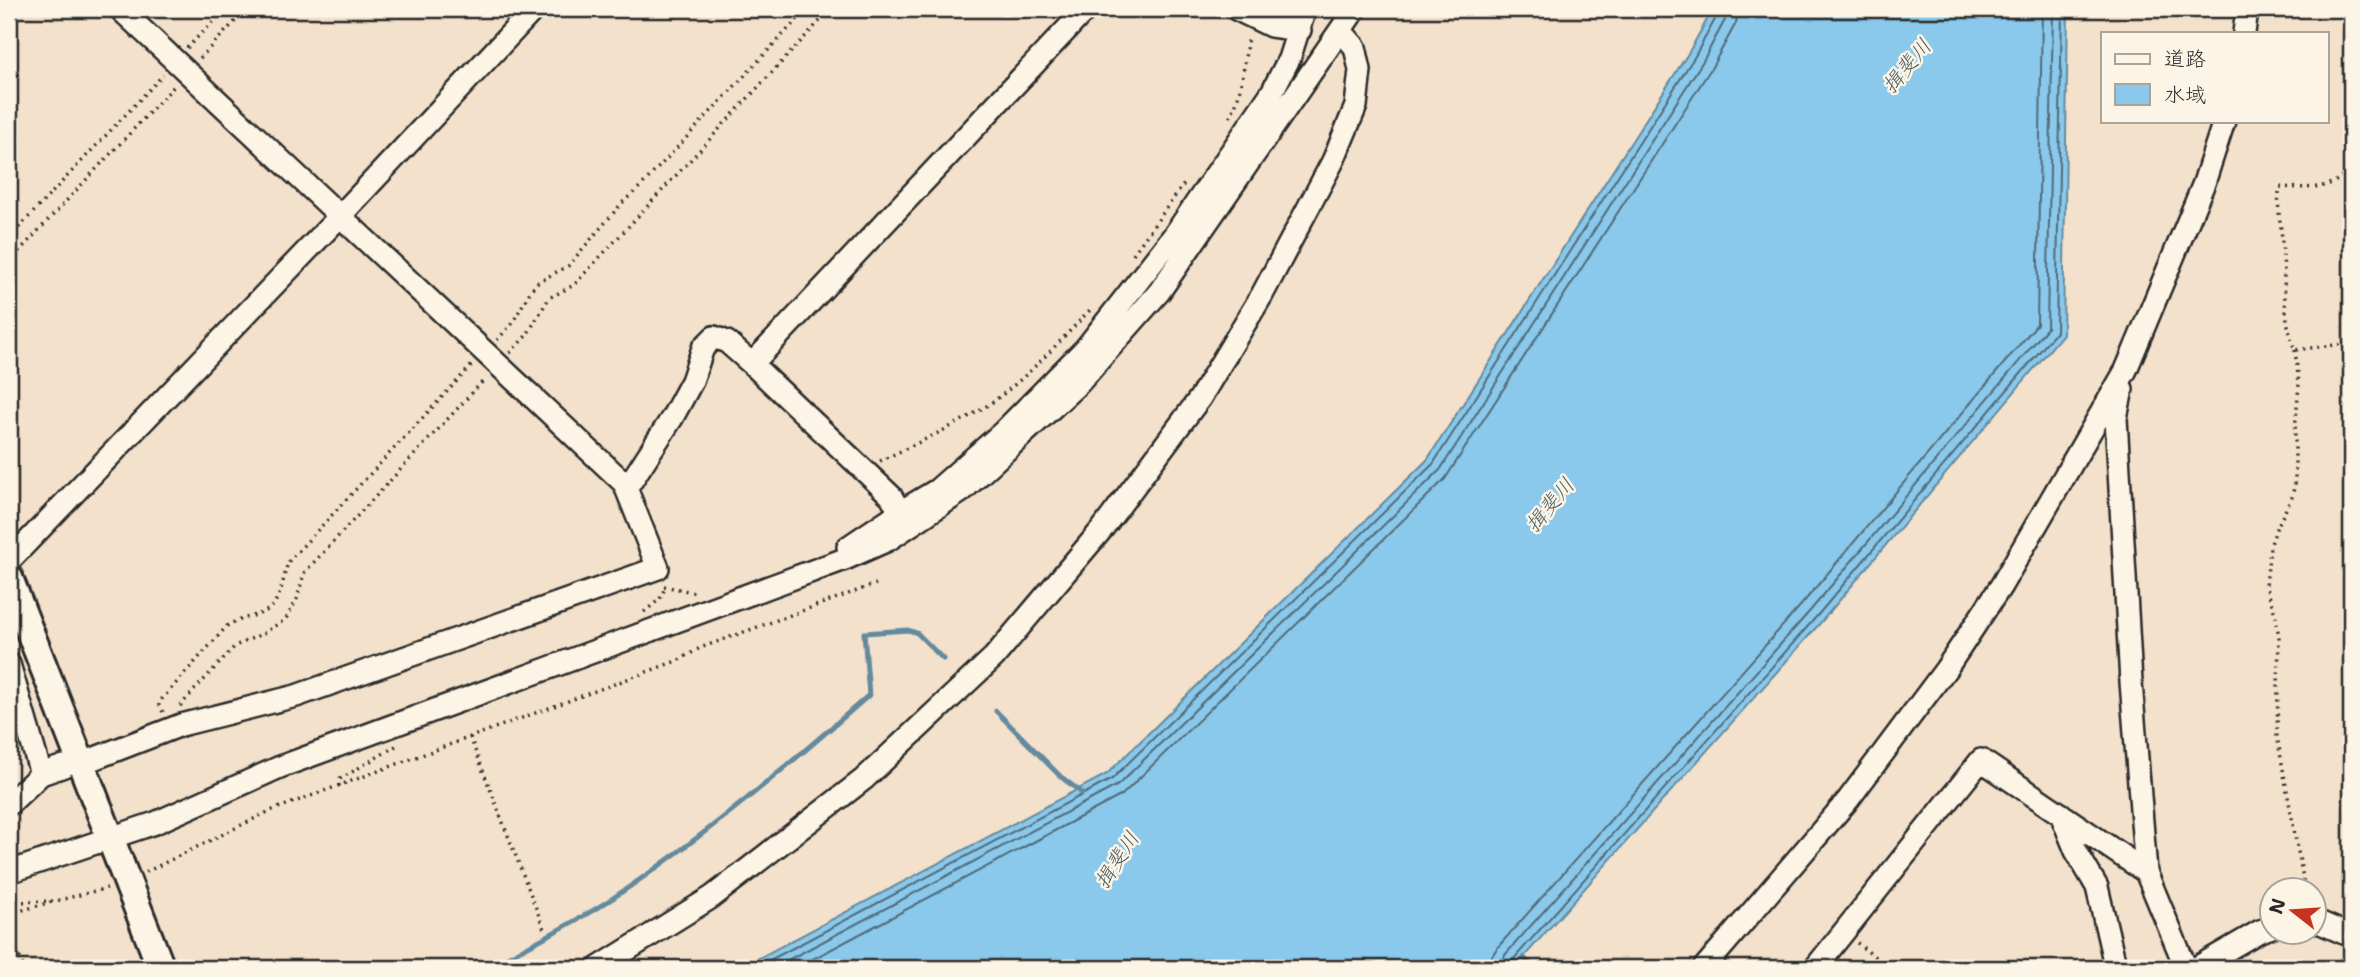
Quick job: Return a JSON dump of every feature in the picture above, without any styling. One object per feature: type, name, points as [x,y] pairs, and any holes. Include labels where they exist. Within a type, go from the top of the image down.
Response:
[{"type":"street","points":[[93,758],[181,725],[296,696],[658,568],[624,484],[120,9]]},
{"type":"street","points":[[9,561],[341,215],[534,9]]},
{"type":"street","points":[[845,559],[846,548],[937,490],[1003,432],[1085,349],[1175,234],[1272,92],[1289,59],[1305,9]]},
{"type":"street","points":[[9,872],[155,823],[280,767],[845,559],[888,540],[962,491],[1079,383],[1158,292],[1356,9]]},
{"type":"street","points":[[2244,32],[2247,9]]},
{"type":"street","points":[[751,364],[1076,12]]},
{"type":"street","points":[[1243,13],[1271,26],[1300,30]]},
{"type":"street","points":[[598,968],[712,897],[864,779],[994,657],[1103,528],[1200,398],[1262,295],[1333,161],[1356,106],[1360,70],[1355,47],[1341,31]]},
{"type":"street","points":[[1704,968],[1848,800],[1946,669],[2001,586],[2126,370],[2204,183],[2224,122]]},
{"type":"street","points":[[624,484],[632,480],[672,418],[692,381],[703,348],[714,337],[727,342],[751,364],[891,496],[900,512]]},
{"type":"street","points":[[2126,370],[2116,418],[2131,682],[2146,872],[2186,968]]},
{"type":"street","points":[[9,578],[160,968]]},
{"type":"street","points":[[9,664],[41,774]]},
{"type":"street","points":[[1815,968],[1981,760],[2146,872]]},
{"type":"street","points":[[9,804],[41,774],[64,766]]},
{"type":"street","points":[[2061,814],[2076,850],[2097,887],[2114,968]]},
{"type":"street","points":[[2328,925],[2346,931],[2351,936]]},
{"type":"street","points":[[2196,968],[2258,931]]},
{"type":"path","points":[[9,262],[181,67],[225,9]]},
{"type":"path","points":[[9,238],[181,67],[247,9]]},
{"type":"path","points":[[2350,9],[2351,59]]},
{"type":"path","points":[[1227,122],[1234,109],[1241,83],[1243,13]]},
{"type":"path","points":[[2302,876],[2277,736],[2279,638],[2266,585],[2270,547],[2292,497],[2295,483],[2295,430],[2299,384],[2295,350],[2285,317],[2283,243],[2277,201],[2280,187],[2321,187],[2346,174],[2351,165]]},
{"type":"path","points":[[1131,256],[1191,174]]},
{"type":"path","points":[[862,470],[975,414],[1039,363],[1091,308]]},
{"type":"path","points":[[2295,350],[2351,343]]},
{"type":"path","points":[[654,569],[665,588],[703,594]]},
{"type":"path","points":[[146,873],[270,811],[876,584]]},
{"type":"path","points":[[470,737],[544,929]]},
{"type":"path","points":[[9,914],[107,888]]},
{"type":"path","points":[[9,902],[56,901]]},
{"type":"path","points":[[9,931],[24,968]]},
{"type":"path","points":[[1845,933],[1888,968]]},
{"type":"water","name":"揖斐川","points":[[1713,9],[2068,9],[2063,334],[1822,621],[1514,968],[740,968],[1107,774],[1427,460],[1689,52]]},
{"type":"waterway","points":[[486,968],[582,917],[647,875],[744,801],[869,695],[864,633],[908,630],[917,633],[943,659]]},
{"type":"waterway","points":[[996,711],[1060,776],[1082,793]]},
{"type":"waterway","points":[[1524,958],[1534,968]]}]
